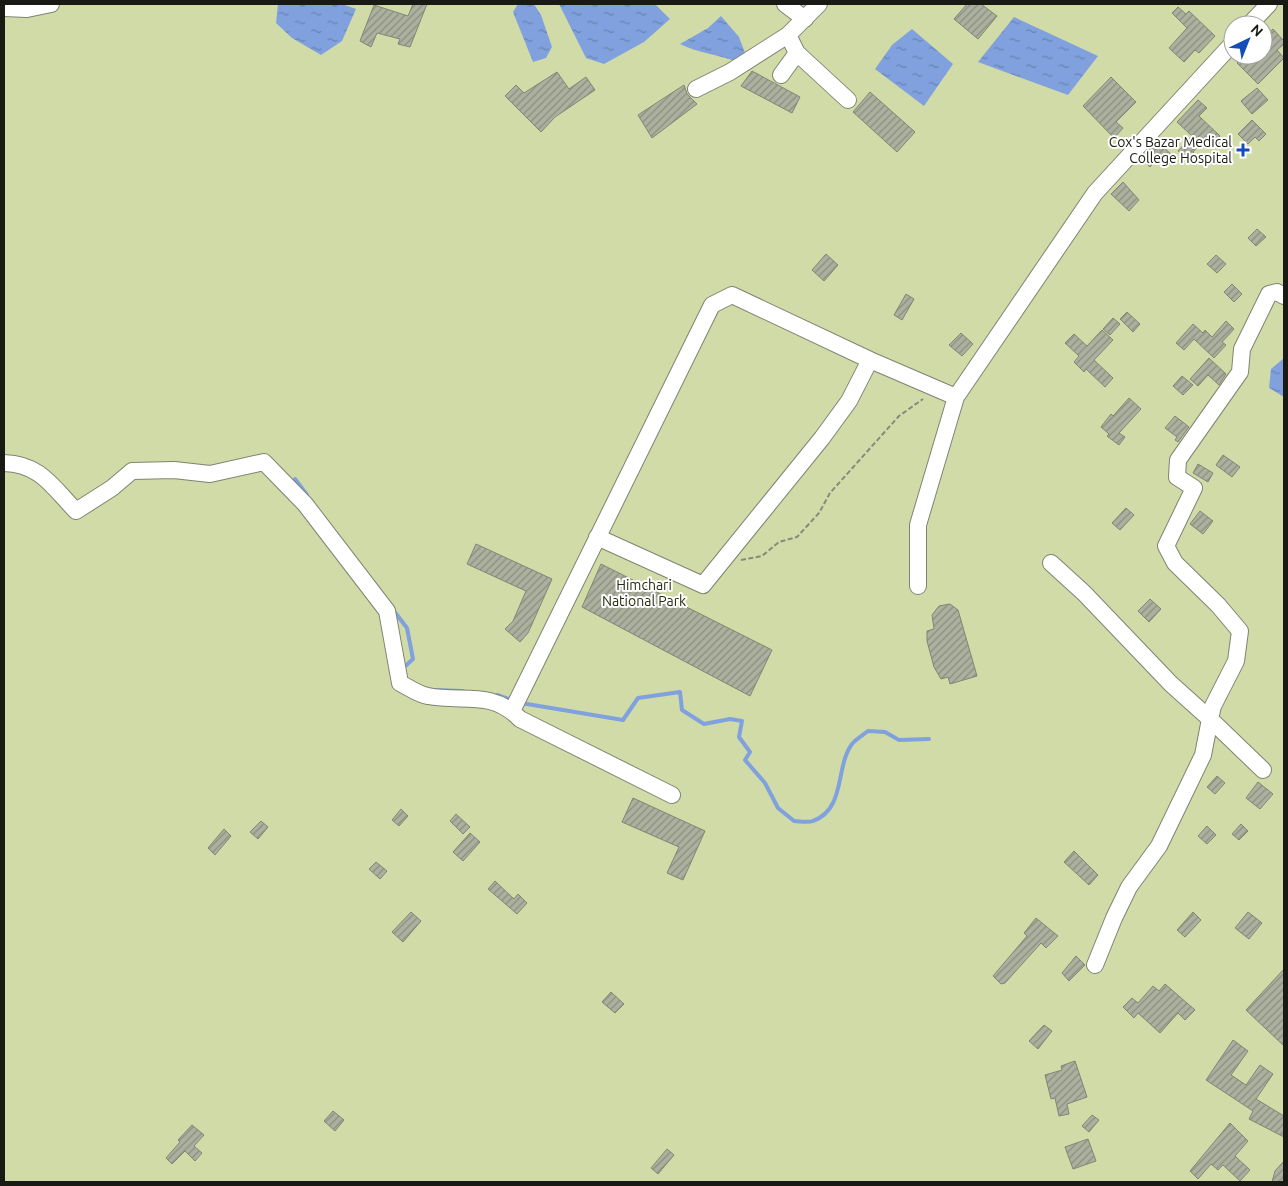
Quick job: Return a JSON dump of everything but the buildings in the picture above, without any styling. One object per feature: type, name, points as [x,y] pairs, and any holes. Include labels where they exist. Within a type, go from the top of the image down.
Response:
[{"type":"street","points":[[4,8],[27,9],[51,4]]},
{"type":"street","points":[[785,4],[805,19]]},
{"type":"street","points":[[696,89],[730,72],[788,35],[819,4]]},
{"type":"street","points":[[1259,15],[1269,4]]},
{"type":"street","points":[[788,35],[797,53],[848,100]]},
{"type":"street","points":[[781,76],[797,53]]},
{"type":"street","points":[[918,586],[918,524],[956,397],[1095,193],[1223,54]]},
{"type":"street","points":[[1095,965],[1129,886],[1159,846],[1203,755],[1213,706],[1236,661],[1240,631],[1218,605],[1175,563],[1166,546],[1194,488],[1177,477],[1176,468],[1178,460],[1240,372],[1242,349],[1269,294],[1277,292],[1284,296]]},
{"type":"street","points":[[512,711],[596,537],[712,305],[732,295],[870,360],[956,397]]},
{"type":"street","points":[[596,537],[702,585],[822,438],[849,401],[870,360]]},
{"type":"street","points":[[4,463],[20,463],[36,470],[76,510],[112,488],[132,471],[174,470],[210,474],[264,462],[305,504],[387,611],[400,683],[427,696],[484,699],[512,711],[520,719],[672,795]]},
{"type":"street","points":[[1051,563],[1084,593],[1171,684],[1263,770]]},
{"type":"path","points":[[719,564],[762,556],[779,542],[797,537],[819,513],[830,493],[899,416],[937,389]]},
{"type":"green space","name":"Himchari National Park","points":[[4,4],[1284,4],[1284,1182],[4,1182]]},
{"type":"water","points":[[278,4],[342,4],[356,9],[342,41],[321,55],[292,38],[276,23]]},
{"type":"water","points":[[518,4],[534,4],[541,15],[552,47],[546,58],[533,62],[513,12]]},
{"type":"water","points":[[559,4],[655,4],[670,19],[644,42],[604,64],[586,58]]},
{"type":"water","points":[[721,16],[739,37],[745,53],[735,61],[680,44],[708,28]]},
{"type":"water","points":[[1014,17],[1098,56],[1068,95],[978,62]]},
{"type":"water","points":[[912,29],[953,64],[924,106],[875,69],[892,45]]},
{"type":"water","points":[[1284,358],[1284,397],[1269,388],[1271,369]]},
{"type":"waterway","points":[[295,479],[307,495]]},
{"type":"waterway","points":[[394,611],[407,628],[413,659],[402,669]]},
{"type":"waterway","points":[[435,690],[463,691]]},
{"type":"waterway","points":[[521,703],[623,720],[638,698],[680,692],[682,710],[704,724],[730,719],[742,721],[739,737],[750,752],[745,760],[765,783],[778,808],[794,821],[813,821],[831,807],[847,753],[852,744],[868,731],[885,732],[899,740],[929,739]]},
{"type":"waterway","points":[[497,695],[512,700]]},
{"type":"place","name":"Cox's Bazar Medical College Hospital","points":[[1243,150]]}]
